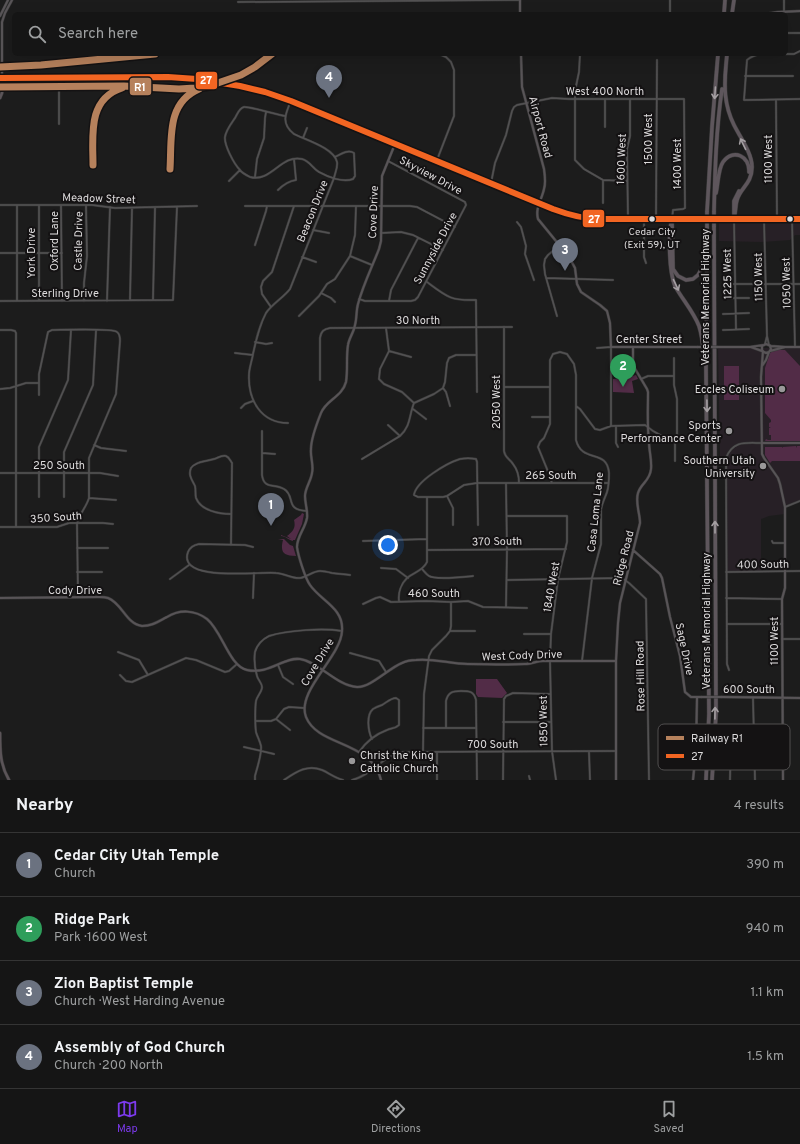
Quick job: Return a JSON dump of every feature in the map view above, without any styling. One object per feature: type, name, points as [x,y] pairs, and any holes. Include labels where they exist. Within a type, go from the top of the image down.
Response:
[{"type":"highway","points":[[724,12],[725,0]]},
{"type":"highway","points":[[732,12],[734,0]]},
{"type":"highway","name":"Veterans Memorial Highway","points":[[709,724],[706,234],[718,56]]},
{"type":"highway","name":"Veterans Memorial Highway","points":[[715,724],[714,178],[720,106],[727,56]]},
{"type":"highway","points":[[726,65],[724,82],[726,103],[731,118],[749,154],[752,165],[751,176],[737,201],[737,212],[734,218]]},
{"type":"highway","points":[[714,205],[722,163],[730,156],[737,155],[743,157],[749,165],[749,175],[734,201],[734,218]]},
{"type":"highway","points":[[672,219],[674,269],[676,274],[682,279],[693,279],[701,272],[706,234]]},
{"type":"highway","points":[[672,219],[670,226],[672,276],[675,286],[693,313],[698,325],[703,341],[706,368]]},
{"type":"highway","name":"Veterans Memorial Highway","points":[[706,770],[706,780]]},
{"type":"highway","name":"Veterans Memorial Highway","points":[[712,780],[713,770]]},
{"type":"main road","points":[[0,98],[2,92],[1,78],[168,77],[197,79],[240,86],[265,92],[291,101],[567,214],[582,218],[800,218]]},
{"type":"main road","points":[[0,733],[1,760],[9,780]]},
{"type":"street","points":[[0,16],[8,0]]},
{"type":"street","points":[[1,78],[2,22],[12,0]]},
{"type":"street","points":[[238,2],[520,0],[520,12]]},
{"type":"street","points":[[670,0],[671,12]]},
{"type":"street","points":[[784,0],[784,12],[800,11]]},
{"type":"street","points":[[788,33],[800,33]]},
{"type":"street","points":[[788,54],[800,51]]},
{"type":"street","points":[[437,160],[454,116],[454,70],[451,62],[444,56]]},
{"type":"street","name":"Airport Road","points":[[521,56],[522,87],[546,178],[544,191],[537,212],[538,219],[572,262],[575,268],[578,288],[606,311],[610,323],[611,347]]},
{"type":"street","points":[[580,56],[579,72],[575,89],[574,160],[584,169],[603,180],[627,181]]},
{"type":"street","points":[[752,56],[747,60],[744,100],[800,100]]},
{"type":"street","name":"1500 West","points":[[656,219],[657,60]]},
{"type":"street","points":[[745,76],[793,76]]},
{"type":"street","points":[[59,124],[60,78]]},
{"type":"street","name":"West 400 North","points":[[526,104],[552,98],[684,99]]},
{"type":"street","points":[[605,99],[605,127]]},
{"type":"street","name":"1600 West","points":[[628,219],[627,149],[630,136],[630,99]]},
{"type":"street","name":"1400 West","points":[[672,219],[673,210],[685,208],[684,99]]},
{"type":"street","name":"1100 West","points":[[776,100],[776,218]]},
{"type":"street","points":[[285,116],[246,107],[241,108],[227,131],[225,141],[240,170],[244,174],[255,178],[266,176],[286,161],[294,159],[309,162],[319,172],[334,178],[341,180],[353,179],[355,176],[354,153],[349,151],[335,157],[330,151],[290,130],[285,116],[291,101]]},
{"type":"street","points":[[491,183],[495,163],[512,111],[517,105],[526,104]]},
{"type":"street","points":[[255,178],[257,159],[264,138],[266,112]]},
{"type":"street","points":[[303,138],[307,128]]},
{"type":"street","name":"Cove Drive","points":[[304,708],[308,694],[339,643],[342,632],[342,623],[337,612],[309,584],[298,554],[297,543],[306,522],[307,511],[305,493],[313,469],[310,450],[322,410],[340,394],[346,382],[348,344],[356,322],[356,312],[359,299],[379,249],[382,233],[382,176],[395,143]]},
{"type":"street","name":"Beacon Drive","points":[[254,401],[249,377],[258,332],[271,307],[286,295],[290,289],[334,178],[337,166],[335,157]]},
{"type":"street","points":[[278,190],[286,184],[296,180],[294,159]]},
{"type":"street","name":"Skyview Drive","points":[[388,161],[466,203]]},
{"type":"street","points":[[229,181],[240,170]]},
{"type":"street","points":[[603,180],[603,203]]},
{"type":"street","points":[[410,206],[411,202]]},
{"type":"street","name":"Sunnyside Drive","points":[[389,301],[411,301],[418,297],[466,203]]},
{"type":"street","name":"Meadow Street","points":[[0,205],[86,205],[132,208],[196,206]]},
{"type":"street","points":[[16,205],[17,301]]},
{"type":"street","name":"York Drive","points":[[39,205],[39,301]]},
{"type":"street","name":"Oxford Lane","points":[[61,205],[62,301]]},
{"type":"street","name":"Castle Drive","points":[[84,301],[86,205]]},
{"type":"street","points":[[245,206],[410,206],[455,227]]},
{"type":"street","points":[[254,245],[267,206]]},
{"type":"street","points":[[271,307],[262,294],[261,287],[263,281],[272,272],[294,206]]},
{"type":"street","points":[[299,316],[321,293],[327,284],[338,276],[350,256],[355,235],[356,206]]},
{"type":"street","points":[[107,301],[110,207]]},
{"type":"street","name":"Sterling Drive","points":[[0,301],[171,301],[174,299],[177,207]]},
{"type":"street","points":[[130,301],[132,208]]},
{"type":"street","points":[[153,301],[155,208]]},
{"type":"street","name":"1225 West","points":[[734,218],[736,329]]},
{"type":"street","name":"1050 West","points":[[792,218],[795,346]]},
{"type":"street","points":[[644,219],[644,257],[646,263]]},
{"type":"street","name":"1150 West","points":[[764,219],[767,336],[770,346]]},
{"type":"street","points":[[517,222],[526,246],[525,254],[534,280]]},
{"type":"street","points":[[313,230],[329,233]]},
{"type":"street","points":[[382,233],[407,233],[442,250]]},
{"type":"street","points":[[359,299],[365,301],[389,301],[391,290],[418,238]]},
{"type":"street","points":[[557,316],[544,269],[545,259],[560,245]]},
{"type":"street","points":[[0,253],[62,253]]},
{"type":"street","points":[[350,256],[372,266]]},
{"type":"street","points":[[302,257],[316,262]]},
{"type":"street","points":[[546,278],[613,280]]},
{"type":"street","points":[[426,282],[452,299],[462,301],[476,300],[477,392]]},
{"type":"street","points":[[724,284],[800,284]]},
{"type":"street","points":[[321,293],[331,298],[335,302]]},
{"type":"street","points":[[724,298],[749,298]]},
{"type":"street","points":[[723,314],[749,313]]},
{"type":"street","name":"2050 West","points":[[504,327],[505,455],[514,464],[519,483]]},
{"type":"street","name":"30 North","points":[[320,380],[320,338],[322,331],[325,329],[512,327]]},
{"type":"street","points":[[386,328],[389,352],[380,369],[379,379],[384,384],[402,392],[414,403]]},
{"type":"street","points":[[724,330],[749,329]]},
{"type":"street","points":[[0,330],[12,330],[16,333],[16,527]]},
{"type":"street","points":[[39,395],[39,374],[48,332],[52,330],[113,330],[117,332],[120,341],[116,394],[89,458],[89,498],[87,505],[78,518],[77,523],[78,597]]},
{"type":"street","points":[[39,497],[39,447],[68,380],[71,330]]},
{"type":"street","points":[[64,497],[64,452],[93,385],[96,330]]},
{"type":"street","name":"1150 West","points":[[764,345],[767,336]]},
{"type":"street","points":[[255,342],[266,344],[272,343]]},
{"type":"street","points":[[762,443],[762,348],[764,345],[785,347]]},
{"type":"street","name":"Center Street","points":[[597,348],[750,347],[764,345]]},
{"type":"street","points":[[762,366],[770,351],[770,346]]},
{"type":"street","points":[[762,351],[766,353],[785,347],[800,346]]},
{"type":"street","points":[[611,347],[611,426]]},
{"type":"street","name":"Ridge Road","points":[[616,780],[616,661],[620,603],[640,523],[638,510],[639,491],[649,478],[651,468],[651,453],[648,442],[648,392],[633,364],[633,347]]},
{"type":"street","name":"Center Street","points":[[750,347],[762,351]]},
{"type":"street","points":[[389,352],[411,357]]},
{"type":"street","name":"Casa Loma Lane","points":[[549,387],[549,364],[553,354],[560,352],[567,354],[572,360],[575,369],[577,445],[587,454],[604,460],[609,470],[608,490],[601,510],[601,544],[592,578],[582,661]]},
{"type":"street","points":[[235,353],[253,355]]},
{"type":"street","points":[[450,406],[444,388],[449,358],[456,355],[476,355]]},
{"type":"street","points":[[674,358],[674,384],[677,399],[677,441],[675,443],[675,461]]},
{"type":"street","points":[[641,379],[648,376],[674,376]]},
{"type":"street","points":[[0,389],[16,387],[26,383],[38,383]]},
{"type":"street","points":[[504,387],[549,387],[549,428],[538,447],[548,469],[552,483]]},
{"type":"street","points":[[362,459],[400,436],[407,428],[414,403],[444,388]]},
{"type":"street","points":[[241,408],[254,401],[258,410],[272,420],[288,424]]},
{"type":"street","points":[[576,406],[595,429],[600,430],[611,426],[645,425],[675,443]]},
{"type":"street","points":[[412,408],[426,419]]},
{"type":"street","points":[[532,417],[550,417]]},
{"type":"street","points":[[388,426],[400,436]]},
{"type":"street","points":[[616,426],[616,443],[618,447]]},
{"type":"street","points":[[262,431],[262,475],[264,481],[269,486],[284,489],[295,508],[299,511],[307,511]]},
{"type":"street","points":[[729,670],[727,664],[726,598],[726,458],[733,447],[742,443],[800,443]]},
{"type":"street","name":"1100 West","points":[[762,443],[763,457],[780,484],[785,507],[785,588],[782,599],[782,724]]},
{"type":"street","points":[[94,445],[101,448],[126,451]]},
{"type":"street","points":[[262,454],[275,454]]},
{"type":"street","points":[[231,545],[232,514],[232,463],[226,456],[222,456],[193,465],[190,471],[190,476],[195,487],[197,500],[207,509],[221,514],[232,514]]},
{"type":"street","points":[[453,525],[452,508],[447,496],[418,498],[414,495],[415,491],[428,476],[462,458],[473,458],[478,462],[478,525]]},
{"type":"street","name":"250 South","points":[[0,473],[100,473],[118,476]]},
{"type":"street","name":"265 South","points":[[447,496],[464,485],[478,483],[608,483]]},
{"type":"street","points":[[506,483],[506,607]]},
{"type":"street","points":[[89,498],[116,500]]},
{"type":"street","points":[[399,601],[399,592],[408,578],[422,569],[427,562],[427,498]]},
{"type":"street","points":[[785,507],[800,502]]},
{"type":"street","name":"1840 West","points":[[507,516],[567,516],[566,549],[558,579],[551,634],[550,661]]},
{"type":"street","name":"350 South","points":[[0,527],[57,526],[69,523],[113,524]]},
{"type":"street","points":[[363,541],[427,539]]},
{"type":"street","points":[[772,541],[773,543],[784,542]]},
{"type":"street","points":[[253,547],[245,545],[193,545],[187,554],[187,560],[189,565],[197,570],[222,574],[275,573],[295,578],[306,576],[316,571],[350,574]]},
{"type":"street","points":[[77,548],[108,548]]},
{"type":"street","name":"370 South","points":[[428,550],[566,549]]},
{"type":"street","name":"Sage Drive","points":[[633,550],[660,574],[680,656],[685,692],[691,697],[697,698]]},
{"type":"street","points":[[170,579],[189,565]]},
{"type":"street","points":[[381,568],[396,568],[408,578]]},
{"type":"street","points":[[422,569],[431,577],[445,578],[473,576]]},
{"type":"street","name":"400 South","points":[[726,572],[800,571]]},
{"type":"street","points":[[77,572],[102,572]]},
{"type":"street","points":[[253,598],[254,573]]},
{"type":"street","points":[[507,580],[622,578],[626,580]]},
{"type":"street","name":"Rose Hill Road","points":[[626,580],[645,597],[647,603],[649,780]]},
{"type":"street","name":"Cody Drive","points":[[0,598],[108,598],[114,602],[130,620],[140,626],[149,626],[178,612],[188,611],[206,618],[213,625],[237,664]]},
{"type":"street","name":"460 South","points":[[363,604],[376,598],[383,598],[391,602],[468,601],[483,608],[527,608]]},
{"type":"street","points":[[726,598],[782,599]]},
{"type":"street","points":[[423,752],[424,694],[428,660],[432,650],[450,631],[451,602]]},
{"type":"street","points":[[727,624],[782,624]]},
{"type":"street","points":[[255,780],[261,750],[256,732],[256,700],[262,687],[257,678],[256,671],[255,651],[258,645],[262,640],[268,637],[295,632],[329,630],[342,632]]},
{"type":"street","points":[[450,631],[475,631]]},
{"type":"street","points":[[524,634],[551,634]]},
{"type":"street","points":[[782,639],[800,639]]},
{"type":"street","points":[[118,652],[139,660],[148,675]]},
{"type":"street","points":[[350,653],[379,662],[386,672]]},
{"type":"street","points":[[120,675],[126,681],[132,682],[186,658],[196,660],[225,672],[229,671],[237,664],[246,670],[256,671],[267,669],[290,660],[299,659],[308,662],[348,685],[358,687],[366,685],[401,663],[416,660],[428,660]]},
{"type":"street","name":"West Cody Drive","points":[[428,660],[456,664],[524,664],[541,661],[616,661]]},
{"type":"street","name":"1850 West","points":[[550,661],[552,752],[556,780]]},
{"type":"street","points":[[278,665],[283,677],[293,684]]},
{"type":"street","points":[[446,728],[447,696],[454,691],[467,691],[474,694],[476,700],[477,780]]},
{"type":"street","points":[[503,780],[503,702],[506,696],[513,694],[550,694]]},
{"type":"street","points":[[359,752],[364,744],[372,739],[382,732],[396,728],[398,725],[399,700],[396,698],[393,698],[374,708],[370,713],[368,718],[369,733],[372,739]]},
{"type":"street","points":[[696,724],[697,698]]},
{"type":"street","name":"600 South","points":[[697,698],[800,698]]},
{"type":"street","points":[[753,698],[753,724]]},
{"type":"street","points":[[256,721],[271,721],[276,719],[284,709],[289,707],[304,708],[306,717],[317,731],[359,752],[371,760],[380,775],[381,780]]},
{"type":"street","points":[[276,719],[290,730]]},
{"type":"street","points":[[503,722],[551,722]]},
{"type":"street","points":[[423,728],[476,728]]},
{"type":"street","points":[[244,747],[274,754]]},
{"type":"street","points":[[589,751],[590,780]]},
{"type":"street","name":"700 South","points":[[352,780],[361,777],[394,754],[398,753],[616,751]]},
{"type":"street","points":[[437,752],[437,780]]},
{"type":"street","points":[[284,780],[298,770],[312,767],[342,780]]},
{"type":"street","points":[[693,780],[694,770]]},
{"type":"street","points":[[730,770],[730,780]]},
{"type":"street","points":[[754,770],[754,780]]},
{"type":"street","name":"1100 West","points":[[783,770],[783,780]]},
{"type":"street","points":[[529,776],[530,780]]},
{"type":"shaded area","points":[[719,222],[800,222],[800,235],[795,235],[790,240],[761,242],[719,241]]},
{"type":"shaded area","name":"Southern Utah University","points":[[718,348],[800,348],[800,501],[785,507],[785,514],[769,516],[761,519],[761,572],[726,572],[726,458],[720,458]]},
{"type":"shaded area","name":"Eccles Coliseum","points":[[774,350],[785,350],[800,366],[800,441],[765,441],[766,439],[771,440],[769,428],[771,427],[769,427],[769,423],[771,420],[765,413],[765,368],[770,353]]},
{"type":"shaded area","points":[[724,366],[739,366],[739,400],[724,400]]},
{"type":"shaded area","points":[[636,375],[638,379],[632,381],[634,393],[613,392],[613,379]]},
{"type":"shaded area","points":[[796,446],[797,448],[797,446],[800,446],[800,461],[772,461],[770,463],[765,455],[765,447],[782,448]]},
{"type":"shaded area","points":[[302,513],[304,514],[302,524],[295,540],[293,541],[281,536],[291,539],[287,536],[294,529],[294,520]]},
{"type":"shaded area","points":[[278,539],[284,539],[293,546],[296,556],[285,554],[282,550],[283,540]]},
{"type":"shaded area","points":[[476,679],[497,679],[507,693],[502,698],[478,697],[476,694]]},
{"type":"rail line","name":"R1","points":[[0,67],[41,65],[134,56]]},
{"type":"rail line","name":"R1","points":[[0,87],[124,86],[179,89],[195,88],[209,86],[241,75],[269,56]]},
{"type":"rail line","name":"R1","points":[[93,165],[93,131],[97,110],[111,93],[122,88]]},
{"type":"rail line","name":"R1","points":[[170,169],[171,134],[176,113],[181,103],[188,95],[199,89]]},
{"type":"transit line","name":"27","points":[[0,78],[168,77],[197,79],[265,92],[291,101],[570,215],[594,219],[800,219]]},
{"type":"place","name":"Assembly of God Church","points":[[329,98]]},
{"type":"place","name":"Cedar City (Exit 59), UT","points":[[652,219]]},
{"type":"place","name":"Zion Baptist Temple","points":[[565,271]]},
{"type":"place","name":"Ridge Park","points":[[623,387]]},
{"type":"place","name":"Eccles Coliseum","points":[[782,389]]},
{"type":"place","name":"Sports Performance Center","points":[[729,431]]},
{"type":"place","name":"Southern Utah University","points":[[763,466]]},
{"type":"place","name":"Cedar City Utah Temple","points":[[271,526]]},
{"type":"place","name":"Christ the King Catholic Church","points":[[352,761]]}]
